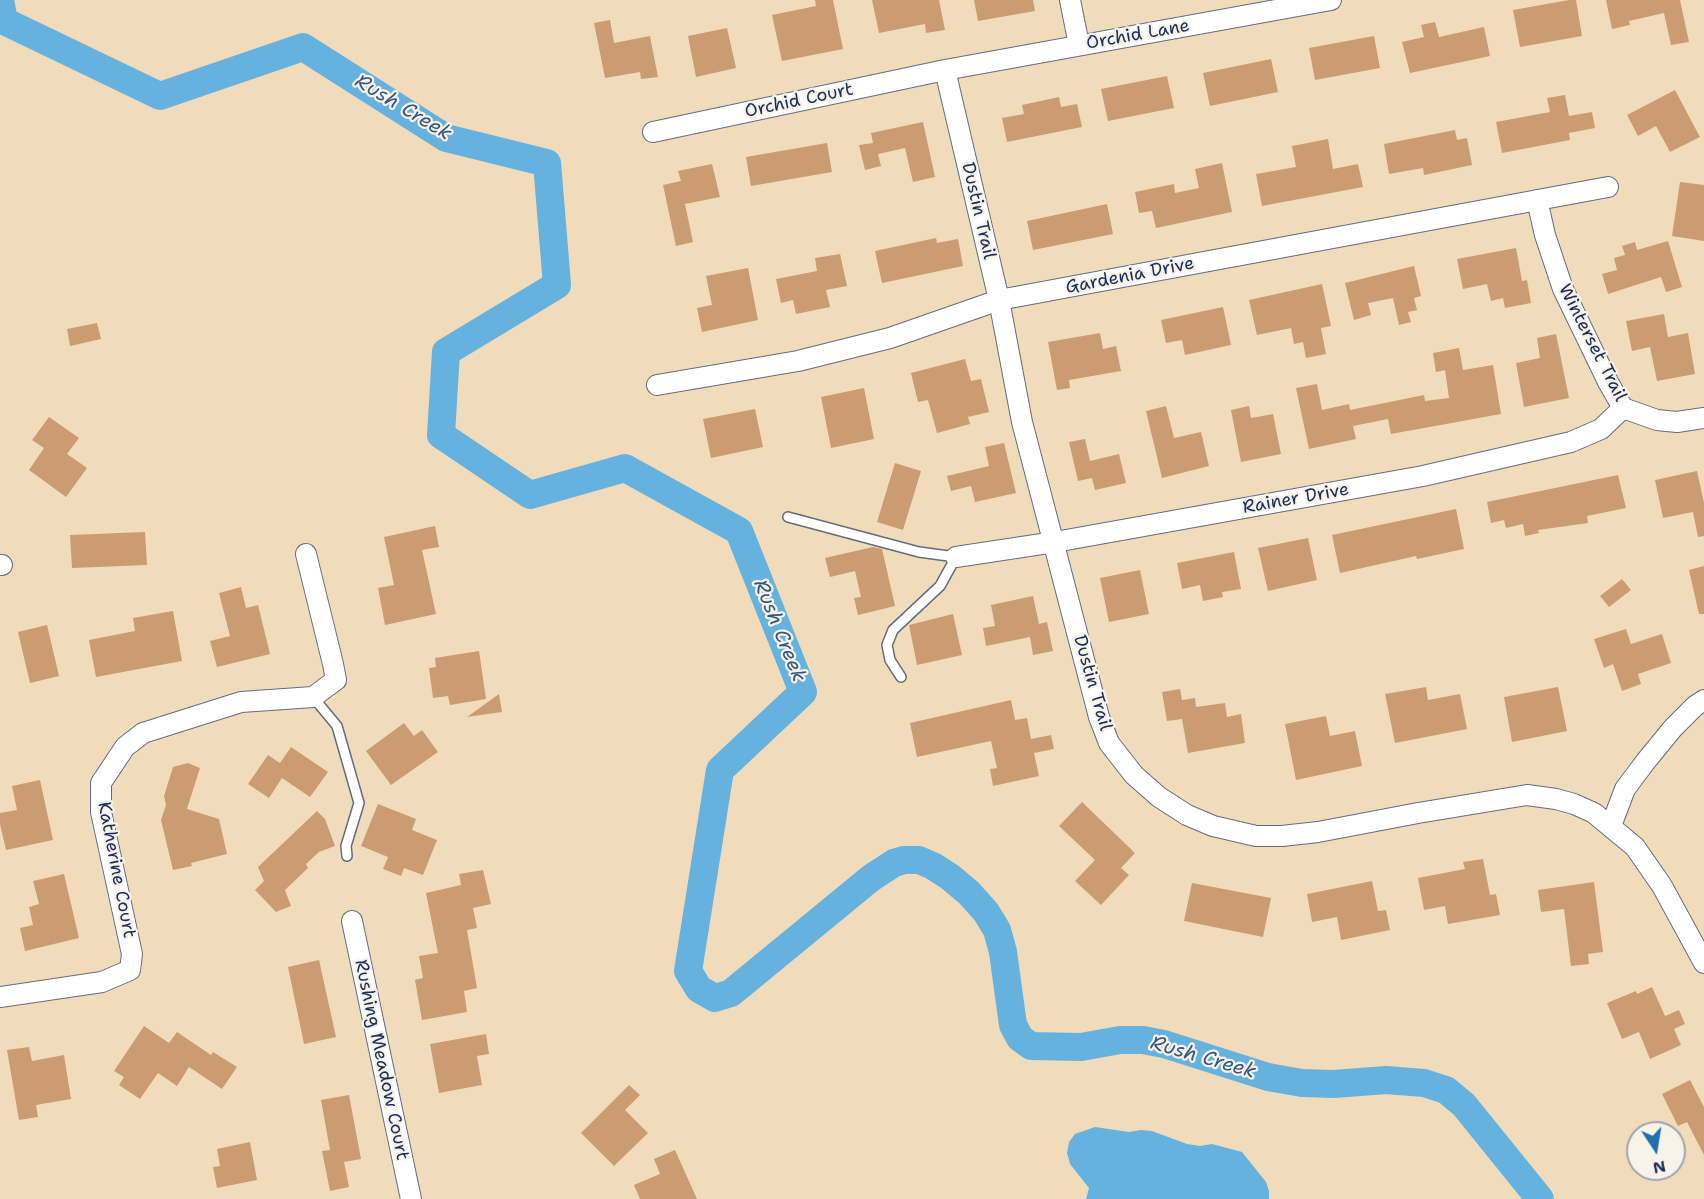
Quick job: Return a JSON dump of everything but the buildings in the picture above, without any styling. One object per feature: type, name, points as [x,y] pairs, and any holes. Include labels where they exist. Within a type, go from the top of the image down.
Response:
[{"type":"street","points":[[1070,0],[1079,45]]},
{"type":"street","name":"Orchid Lane","points":[[945,70],[1331,0]]},
{"type":"street","name":"Orchid Court","points":[[653,132],[945,70]]},
{"type":"street","name":"Dustin Trail","points":[[945,70],[999,300],[1022,422],[1099,717],[1109,743],[1134,775],[1187,815],[1213,826],[1238,833],[1282,836],[1318,832],[1527,795],[1574,804],[1594,813],[1635,847],[1662,886],[1704,963]]},
{"type":"street","name":"Gardenia Drive","points":[[657,385],[798,361],[890,338],[999,300],[1608,187]]},
{"type":"street","name":"Winterset Trail","points":[[1537,200],[1545,235],[1563,289],[1623,408],[1657,420],[1677,422],[1704,418]]},
{"type":"street","name":"Rainer Drive","points":[[956,557],[1055,542],[1423,476],[1571,442],[1601,429],[1623,408]]},
{"type":"street","points":[[306,554],[336,680],[314,697]]},
{"type":"street","name":"Katherine Court","points":[[0,997],[102,982],[130,970],[132,954],[101,812],[101,783],[125,747],[143,733],[241,702],[314,697]]},
{"type":"street","points":[[1611,826],[1625,789],[1646,760],[1673,728],[1704,700]]},
{"type":"street","name":"Rushing Meadow Court","points":[[352,921],[411,1199]]},
{"type":"lane","points":[[788,517],[919,552],[956,557],[940,586],[893,630],[887,645],[890,660],[901,677]]},
{"type":"lane","points":[[314,697],[336,726],[359,803],[346,846],[347,856]]},
{"type":"water","points":[[1095,1127],[1129,1132],[1152,1131],[1187,1144],[1200,1146],[1212,1144],[1242,1152],[1266,1182],[1269,1199],[1086,1199],[1089,1188],[1070,1164],[1067,1153],[1069,1142],[1075,1134]]},
{"type":"waterway","name":"Rush Creek","points":[[0,0],[4,21],[160,96],[303,47],[446,138],[547,163],[557,285],[446,352],[441,435],[530,495],[625,468],[739,531],[803,692],[720,770],[688,971],[699,989],[715,998],[731,993],[871,878],[894,863],[919,860],[950,877],[969,893],[986,912],[997,930],[1003,952],[1013,1025],[1020,1038],[1031,1046],[1081,1047],[1120,1040],[1143,1040],[1164,1044],[1268,1077],[1302,1083],[1334,1084],[1386,1080],[1424,1083],[1446,1090],[1464,1105],[1540,1199]]}]
